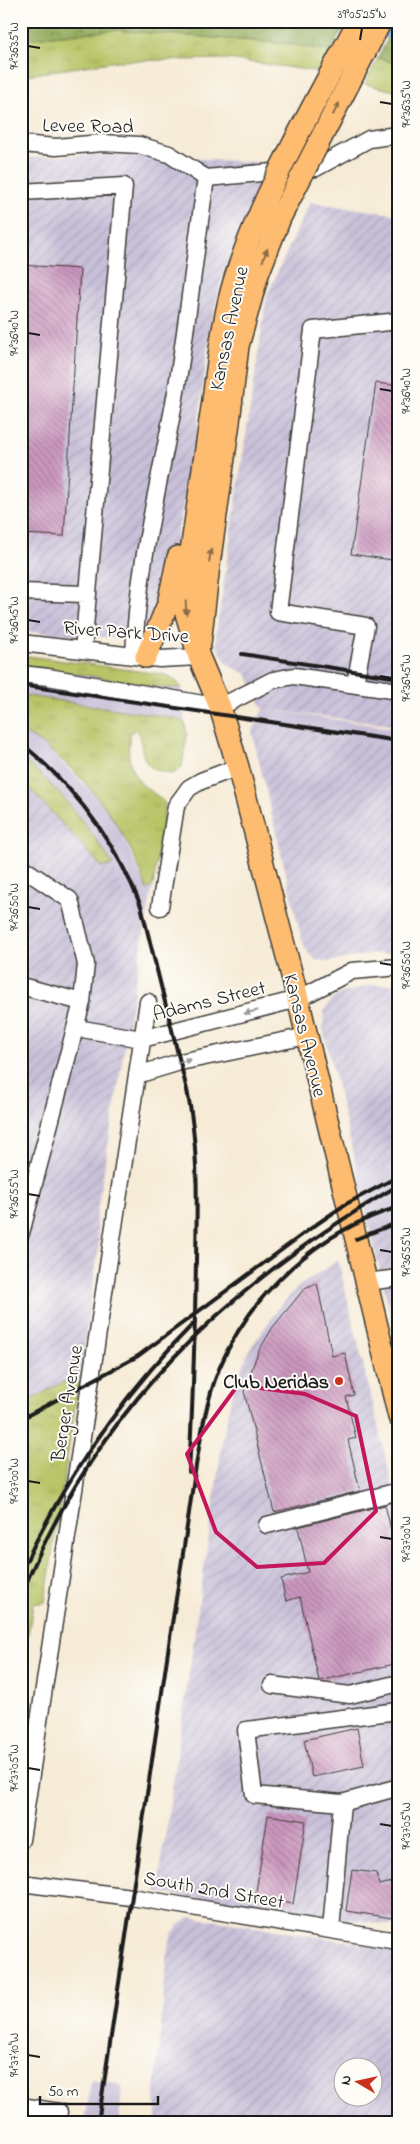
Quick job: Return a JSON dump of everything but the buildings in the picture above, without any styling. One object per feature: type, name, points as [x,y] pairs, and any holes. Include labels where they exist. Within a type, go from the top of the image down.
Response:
[{"type":"main road","name":"Kansas Avenue","points":[[199,657],[220,421],[221,348],[238,271],[261,211],[358,21]]},
{"type":"main road","name":"Kansas Avenue","points":[[381,21],[280,218],[258,274],[220,421],[205,463],[190,558],[185,610],[199,657],[220,706],[238,767],[307,1036],[399,1417]]},
{"type":"main road","points":[[140,656],[168,604],[185,527],[205,463]]},
{"type":"street","points":[[140,656],[137,607],[155,495],[177,386],[206,178],[316,168],[369,139],[394,137]]},
{"type":"street","name":"Levee Road","points":[[21,144],[56,147],[102,143],[138,145],[169,154],[206,178]]},
{"type":"street","points":[[21,192],[124,186],[86,594],[83,650]]},
{"type":"street","points":[[355,684],[366,626],[278,612],[313,330],[399,320]]},
{"type":"street","points":[[21,592],[86,594]]},
{"type":"street","name":"River Park Drive","points":[[21,643],[140,656],[199,657]]},
{"type":"street","points":[[21,674],[220,706],[273,680],[294,676],[399,691]]},
{"type":"street","points":[[160,907],[176,806],[189,788],[201,780],[238,767]]},
{"type":"street","points":[[21,867],[70,900],[86,964],[82,1002],[76,1028],[21,1233]]},
{"type":"street","name":"Adams Street","points":[[142,1039],[298,1000],[352,971],[399,967]]},
{"type":"street","points":[[21,986],[82,1002]]},
{"type":"street","name":"Berger Avenue","points":[[21,1840],[148,1002]]},
{"type":"street","points":[[76,1028],[142,1039]]},
{"type":"street","points":[[137,1075],[180,1062],[307,1036]]},
{"type":"street","points":[[366,1282],[399,1278]]},
{"type":"street","points":[[266,1525],[399,1491]]},
{"type":"street","points":[[272,1685],[350,1695],[399,1683]]},
{"type":"street","points":[[399,1715],[398,1711],[246,1730],[254,1795],[342,1803],[399,1787]]},
{"type":"street","points":[[331,1930],[342,1803]]},
{"type":"street","name":"South 2nd Street","points":[[21,1883],[131,1897],[391,1940],[399,1938]]},
{"type":"street","points":[[21,2106],[59,2112]]},
{"type":"highlighted area","points":[[238,1385],[305,1394],[356,1416],[376,1511],[324,1563],[257,1567],[216,1532],[187,1454]]},
{"type":"shaded area","points":[[103,154],[277,163],[239,233],[223,274],[211,323],[195,448],[165,593],[149,623],[126,636],[112,638],[21,631],[21,158]]},
{"type":"shaded area","points":[[310,202],[399,215],[399,726],[263,709],[247,674],[228,665],[217,647],[216,634],[267,295]]},
{"type":"shaded area","points":[[21,666],[164,688],[182,688],[185,723],[176,718],[21,695]]},
{"type":"shaded area","points":[[263,709],[399,729],[399,747],[255,726]]},
{"type":"shaded area","points":[[255,726],[399,747],[399,953],[371,954],[329,962],[316,960],[307,952],[302,941],[252,732]]},
{"type":"shaded area","points":[[21,730],[47,748],[95,795],[117,823],[147,890],[153,886],[142,943],[113,865],[91,832],[65,800],[37,770],[21,758]]},
{"type":"shaded area","points":[[21,779],[102,867],[113,865],[142,943],[96,1218],[99,1245],[80,1373],[21,1405]]},
{"type":"shaded area","points":[[399,984],[399,1168],[356,1165],[323,1029],[324,1010],[332,999],[339,994],[372,985]]},
{"type":"shaded area","points":[[356,1165],[399,1168],[399,1233],[373,1242]]},
{"type":"shaded area","points":[[399,1233],[399,1350],[373,1242]]},
{"type":"shaded area","points":[[338,1260],[399,1513],[399,1926],[157,1893],[223,1437],[231,1398],[249,1350],[282,1304],[297,1288]]},
{"type":"shaded area","points":[[191,1917],[399,1948],[399,2123],[156,2123],[155,2088],[168,1948],[172,1934],[179,1925]]},
{"type":"shaded area","points":[[91,2080],[122,2085],[119,2123],[85,2123]]},
{"type":"green space","points":[[21,21],[312,21],[343,28],[331,51],[291,44],[114,30],[21,39]]},
{"type":"green space","points":[[114,30],[291,44],[331,51],[321,72],[228,59],[117,61],[21,76],[21,39]]},
{"type":"green space","points":[[388,38],[399,41],[399,64],[378,58]]},
{"type":"green space","points":[[378,58],[399,64],[399,92],[365,84]]},
{"type":"green space","points":[[21,655],[167,675],[182,688],[164,688],[21,666]]},
{"type":"green space","points":[[21,695],[176,718],[185,723],[187,735],[182,767],[173,774],[154,769],[149,765],[143,755],[138,729],[130,733],[129,754],[132,768],[144,786],[165,804],[153,886],[147,890],[131,850],[120,830],[108,811],[80,777],[44,746],[21,730]]},
{"type":"green space","points":[[21,758],[48,781],[72,807],[113,865],[102,867],[21,779]]},
{"type":"green space","points":[[80,1373],[45,1602],[33,1604],[21,1681],[21,1405]]},
{"type":"water","points":[[312,21],[399,21],[399,41],[388,38]]},
{"type":"railway","points":[[242,654],[399,678]]},
{"type":"railway","points":[[21,685],[399,741]]},
{"type":"railway","points":[[21,743],[59,778],[92,817],[106,837],[131,882],[141,906],[187,1090],[194,1132],[197,1196],[189,1472]]},
{"type":"railway","points":[[21,1419],[138,1356],[314,1226],[346,1204],[399,1176]]},
{"type":"railway","points":[[21,1596],[52,1528],[88,1467],[128,1410],[174,1358],[224,1309],[278,1265],[336,1224],[399,1185]]},
{"type":"railway","points":[[98,2123],[194,1478],[214,1382],[232,1341],[249,1315],[269,1290],[291,1268],[316,1248],[342,1231],[370,1217],[399,1207]]},
{"type":"railway","points":[[356,1239],[399,1222]]},
{"type":"railway","points":[[21,1572],[56,1504],[97,1440],[143,1379],[195,1322]]},
{"type":"place","name":"Club Neridas","points":[[339,1381]]}]
